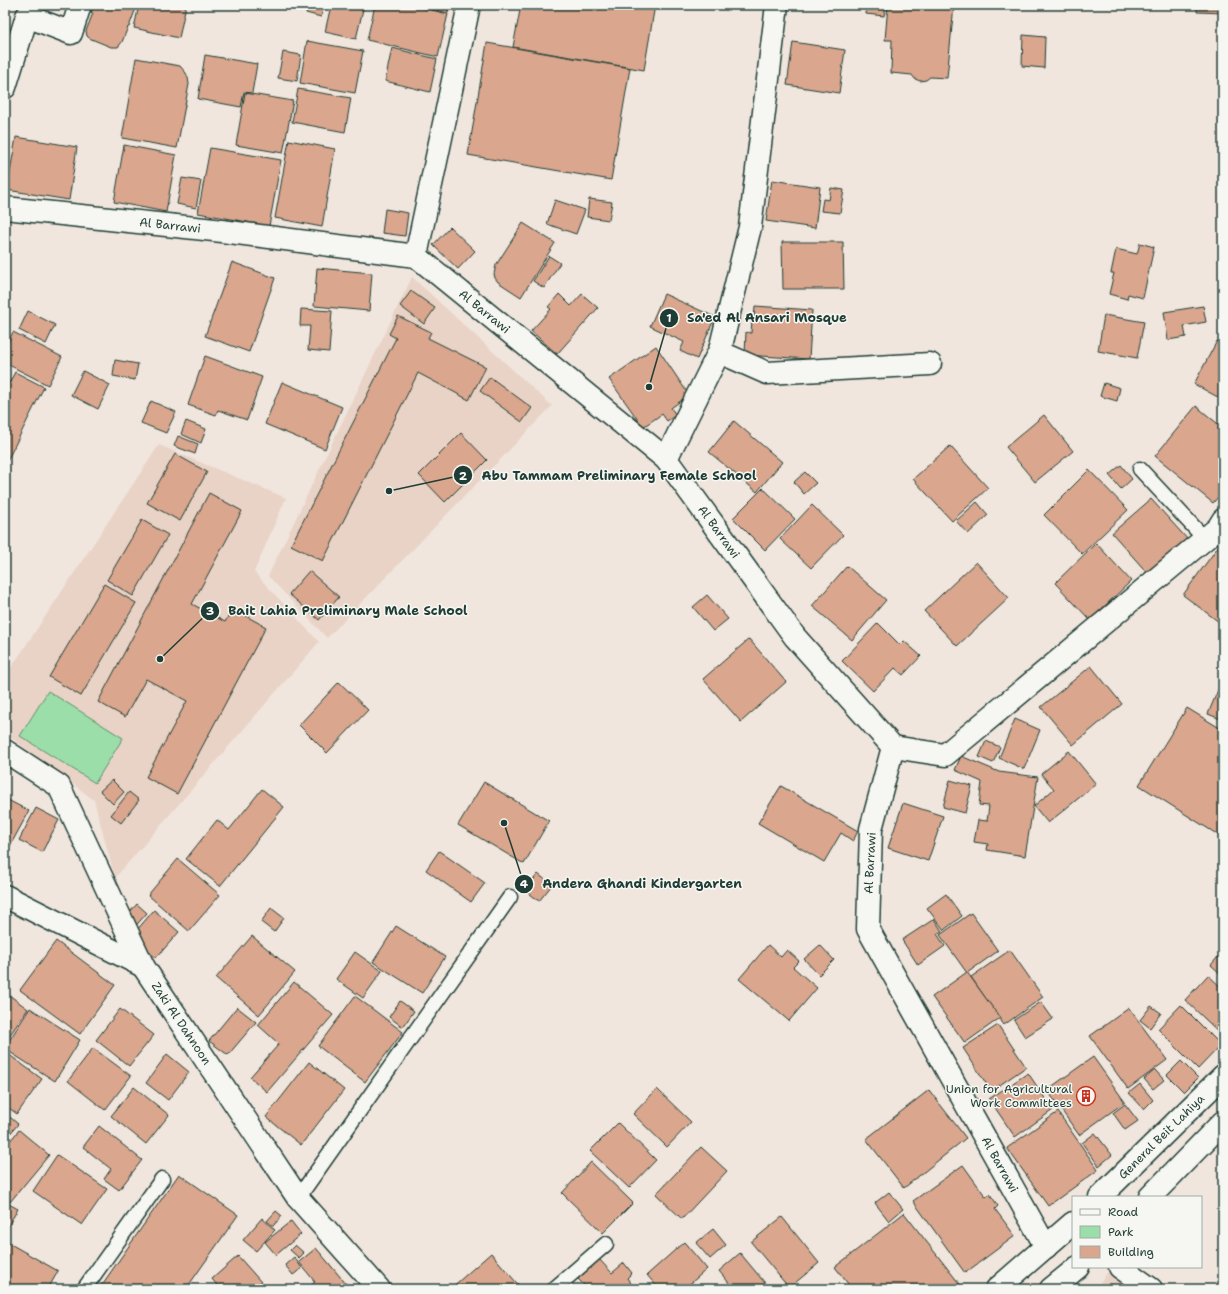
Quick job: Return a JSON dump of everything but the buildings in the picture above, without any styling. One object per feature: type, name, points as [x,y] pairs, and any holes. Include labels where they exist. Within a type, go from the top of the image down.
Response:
[{"type":"street","points":[[5,87],[27,16],[71,33],[80,5]]},
{"type":"street","points":[[416,256],[469,5]]},
{"type":"street","points":[[666,459],[720,350],[750,227],[777,5]]},
{"type":"street","name":"Al Barrawi","points":[[5,208],[214,230],[416,256],[666,459],[795,637],[894,747],[871,829],[868,928],[1046,1246]]},
{"type":"street","points":[[720,350],[724,354],[767,373],[930,364]]},
{"type":"street","points":[[894,747],[945,755],[1217,529]]},
{"type":"street","name":"Zaki Al Dahnoon","points":[[5,751],[59,786],[143,966],[298,1198],[379,1289]]},
{"type":"street","points":[[5,896],[143,966]]},
{"type":"street","name":"General Beit Lahiya","points":[[1101,1196],[1223,1076]]},
{"type":"street","points":[[1151,1196],[1223,1122]]},
{"type":"street","points":[[997,1289],[1072,1224]]},
{"type":"street","points":[[1051,1289],[1077,1268]]},
{"type":"street","points":[[1121,1268],[1151,1289]]},
{"type":"lane","points":[[1140,469],[1217,529]]},
{"type":"lane","points":[[298,1198],[510,897]]},
{"type":"lane","points":[[84,1289],[162,1179]]},
{"type":"lane","points":[[554,1289],[606,1244]]},
{"type":"shaded area","points":[[412,277],[552,406],[327,638],[268,576]]},
{"type":"shaded area","points":[[159,445],[286,498],[254,572],[319,642],[115,878],[94,800],[5,733],[5,677]]},
{"type":"shaded area","points":[[1111,1268],[1138,1289],[1095,1289]]},
{"type":"green space","points":[[48,691],[123,738],[95,783],[20,736]]},
{"type":"place","name":"Sa'ed Al Ansari Mosque","points":[[649,387]]},
{"type":"place","name":"Abu Tammam Preliminary Female School","points":[[389,491]]},
{"type":"place","name":"Bait Lahia Preliminary Male School","points":[[160,659]]},
{"type":"place","name":"Andera Ghandi Kindergarten","points":[[504,823]]},
{"type":"place","name":"Union for Agricultural Work Committees","points":[[1086,1096]]}]
